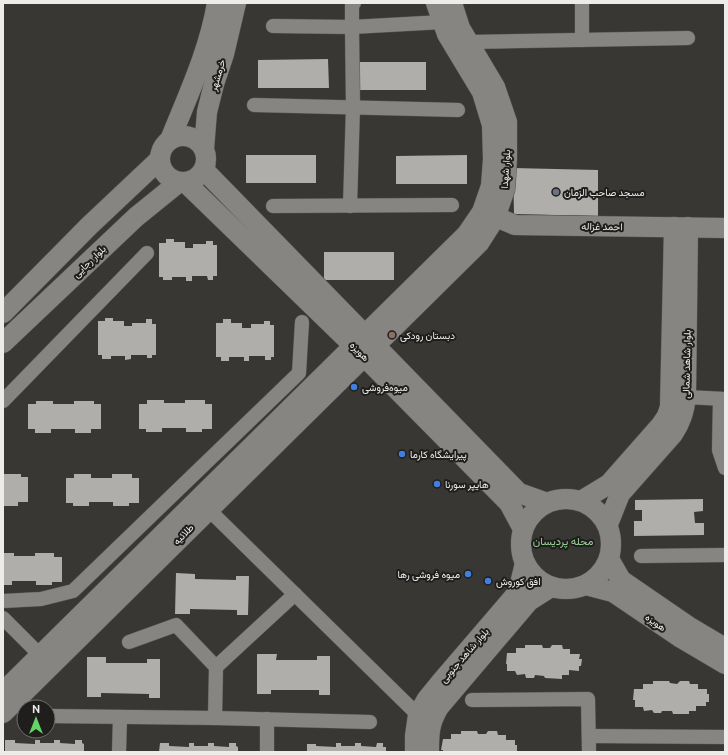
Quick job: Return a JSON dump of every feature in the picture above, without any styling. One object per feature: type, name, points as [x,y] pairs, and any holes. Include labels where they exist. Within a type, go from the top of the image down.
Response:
[{"type":"street","name":"خرمشهر","points":[[170,140],[202,61],[214,23],[217,3]]},
{"type":"street","name":"خرمشهر","points":[[204,149],[207,112],[224,54],[236,3]]},
{"type":"street","points":[[350,206],[353,108],[352,5],[354,3]]},
{"type":"street","name":"بلوار شهدا","points":[[436,3],[451,15],[469,42],[475,66]]},
{"type":"street","points":[[582,3],[582,40]]},
{"type":"street","points":[[273,26],[352,27],[451,15]]},
{"type":"street","name":"بلوار شهدا","points":[[370,340],[479,243],[489,215],[505,189],[507,122],[495,86],[447,34],[451,15]]},
{"type":"street","points":[[469,42],[688,38]]},
{"type":"street","points":[[254,105],[458,110]]},
{"type":"street","points":[[185,136],[193,138],[199,142],[204,149],[206,163],[204,170],[199,177],[193,181],[182,183],[171,180],[160,168],[160,152],[164,145],[170,140],[185,136]]},
{"type":"street","points":[[3,313],[89,226],[159,160]]},
{"type":"street","name":"هویزه","points":[[204,170],[519,493],[547,503]]},
{"type":"street","name":"هویزه","points":[[182,183],[370,340],[509,503],[523,528]]},
{"type":"street","name":"بلوار رجایی","points":[[3,343],[136,217],[182,183]]},
{"type":"street","points":[[273,206],[452,206]]},
{"type":"street","name":"احمد غزاله","points":[[489,215],[515,225],[725,228]]},
{"type":"street","name":"بلوار شاهد شمالی","points":[[608,524],[620,494],[673,434],[680,423],[684,410],[686,397],[681,227]]},
{"type":"street","name":"بلوار شاهد شمالی","points":[[581,501],[609,484],[661,425],[667,416],[670,407],[681,227]]},
{"type":"street","points":[[3,401],[147,253]]},
{"type":"street","points":[[3,601],[41,600],[73,591],[299,373],[302,322]]},
{"type":"street","name":"طلائیه","points":[[3,692],[45,660],[370,340]]},
{"type":"street","points":[[686,397],[722,399],[719,450],[725,468]]},
{"type":"street","points":[[564,498],[581,501],[597,510],[608,524],[612,542],[609,559],[600,574],[586,585],[569,589],[551,587],[536,578],[525,563],[521,546],[523,528],[532,513],[547,503],[564,498]]},
{"type":"street","points":[[203,505],[418,714]]},
{"type":"street","points":[[641,556],[725,555]]},
{"type":"street","name":"هویزه","points":[[609,559],[621,580],[688,626],[725,648]]},
{"type":"street","name":"بلوار شاهد جنوبی","points":[[415,752],[415,736],[418,714],[427,699],[440,683],[518,592],[525,563]]},
{"type":"street","name":"هویزه","points":[[586,585],[613,592],[681,638],[725,664]]},
{"type":"street","name":"بلوار شاهد جنوبی","points":[[429,752],[429,737],[432,719],[439,707],[529,601],[551,587]]},
{"type":"street","points":[[216,667],[295,594]]},
{"type":"street","points":[[3,618],[45,660]]},
{"type":"street","points":[[129,642],[176,625],[216,667],[215,718]]},
{"type":"street","name":"طلائیه","points":[[3,713],[45,660]]},
{"type":"street","points":[[472,700],[588,699],[589,752]]},
{"type":"street","points":[[56,716],[370,722]]},
{"type":"street","points":[[119,752],[120,717]]},
{"type":"street","points":[[267,719],[267,752]]},
{"type":"street","points":[[589,736],[725,736]]},
{"type":"building","points":[[328,59],[329,88],[258,88],[258,60]]},
{"type":"building","points":[[355,62],[426,62],[426,90],[355,90]]},
{"type":"building","points":[[246,155],[316,155],[316,183],[246,183]]},
{"type":"building","points":[[467,155],[467,184],[396,184],[396,156]]},
{"type":"building","name":"مسجد صاحب الزمان","points":[[513,168],[598,170],[598,216],[514,214]]},
{"type":"building","points":[[166,239],[174,239],[174,242],[185,242],[185,248],[193,248],[193,244],[206,244],[206,241],[213,241],[213,245],[217,245],[217,276],[213,276],[213,280],[208,280],[207,276],[192,276],[192,281],[186,281],[186,277],[172,277],[172,280],[163,280],[163,277],[159,277],[159,243],[166,243]]},
{"type":"building","points":[[324,252],[394,252],[394,280],[324,280]]},
{"type":"building","points":[[105,318],[113,318],[113,321],[124,321],[124,326],[132,326],[132,323],[146,323],[146,319],[152,319],[152,324],[156,324],[156,355],[152,355],[152,358],[147,358],[147,355],[131,355],[131,359],[125,360],[125,356],[111,356],[111,359],[102,359],[102,355],[98,355],[98,321],[105,321]]},
{"type":"building","points":[[223,319],[231,319],[231,323],[242,323],[242,328],[251,328],[251,324],[264,324],[264,321],[270,321],[270,325],[274,325],[274,357],[271,357],[271,360],[265,360],[265,356],[249,356],[249,361],[244,361],[244,357],[229,357],[229,361],[221,361],[221,357],[216,357],[216,323],[223,323]]},
{"type":"building","points":[[147,400],[164,400],[164,403],[185,403],[185,400],[205,400],[205,404],[212,404],[212,429],[202,429],[202,432],[186,432],[186,428],[162,428],[162,432],[146,432],[146,429],[139,429],[139,404],[147,404]]},
{"type":"building","points":[[36,401],[53,401],[53,404],[74,404],[74,401],[94,401],[94,404],[101,404],[101,429],[91,429],[91,433],[75,433],[75,429],[51,429],[51,433],[35,433],[35,429],[28,429],[28,404],[36,404]]},
{"type":"building","points":[[3,474],[21,474],[21,477],[28,477],[28,502],[18,502],[18,506],[3,506]]},
{"type":"building","points":[[74,474],[91,474],[91,478],[112,478],[112,474],[132,474],[132,478],[139,478],[139,503],[129,503],[129,506],[113,506],[113,502],[89,502],[89,506],[73,506],[73,503],[66,503],[66,478],[74,478]]},
{"type":"building","points":[[703,499],[703,511],[694,512],[695,523],[704,523],[704,535],[634,536],[634,521],[642,521],[642,510],[635,510],[635,500]]},
{"type":"building","points":[[3,553],[14,553],[14,556],[35,556],[35,553],[54,553],[54,557],[62,557],[62,582],[52,582],[52,585],[36,585],[36,581],[12,581],[12,585],[3,585]]},
{"type":"building","points":[[176,573],[195,574],[195,579],[236,580],[236,576],[249,576],[248,615],[237,615],[237,610],[190,609],[190,614],[175,614]]},
{"type":"building","points":[[525,645],[542,645],[543,648],[550,648],[552,645],[562,645],[563,649],[570,649],[570,654],[580,654],[579,659],[582,659],[581,666],[579,666],[579,671],[569,670],[569,675],[562,675],[562,679],[545,678],[544,676],[535,675],[534,678],[526,678],[525,674],[517,675],[515,671],[507,671],[507,653],[516,653],[516,648],[525,648]]},
{"type":"building","points":[[257,654],[277,654],[276,660],[317,660],[317,656],[330,656],[330,695],[319,695],[319,690],[271,690],[271,694],[257,694]]},
{"type":"building","points":[[87,657],[106,657],[106,663],[147,663],[147,659],[160,659],[160,698],[149,698],[149,694],[101,693],[101,697],[87,697]]},
{"type":"building","points":[[653,681],[669,681],[670,683],[677,684],[680,681],[689,681],[690,684],[698,684],[698,689],[707,689],[707,694],[709,694],[709,702],[706,702],[706,706],[696,706],[696,711],[689,711],[689,714],[673,714],[672,711],[654,713],[652,710],[644,711],[643,707],[635,707],[635,700],[633,700],[634,689],[643,689],[643,684],[653,684]]},
{"type":"building","points":[[461,731],[477,731],[478,734],[486,734],[488,731],[497,731],[498,735],[506,735],[506,740],[515,740],[517,752],[443,752],[443,750],[441,750],[443,739],[451,739],[451,734],[461,734]]},
{"type":"building","points":[[5,740],[15,740],[15,743],[35,744],[35,740],[40,740],[40,743],[54,743],[54,740],[60,740],[60,743],[75,744],[75,740],[82,740],[82,743],[84,744],[84,752],[5,752]]},
{"type":"building","points":[[160,743],[169,743],[169,746],[189,747],[189,743],[194,743],[194,746],[208,746],[208,743],[214,743],[214,746],[229,747],[229,743],[236,743],[238,752],[159,752]]},
{"type":"building","points":[[336,743],[341,743],[341,746],[355,746],[355,743],[361,743],[361,746],[376,747],[377,743],[383,743],[383,747],[386,747],[386,752],[307,752],[307,744],[336,747]]},
{"type":"place","name":"مسجد صاحب الزمان","points":[[556,192]]},
{"type":"place","name":"دبستان رودکی","points":[[392,335]]},
{"type":"place","name":"میوه‌فروشی","points":[[354,387]]},
{"type":"place","name":"پیرایشگاه کارما","points":[[402,454]]},
{"type":"place","name":"هایپر سورنا","points":[[437,484]]},
{"type":"place","name":"میوه فروشی رها","points":[[468,574]]},
{"type":"place","name":"افق کوروش","points":[[488,581]]},
{"type":"district","name":"محله پردیسان","points":[[563,541]]}]
